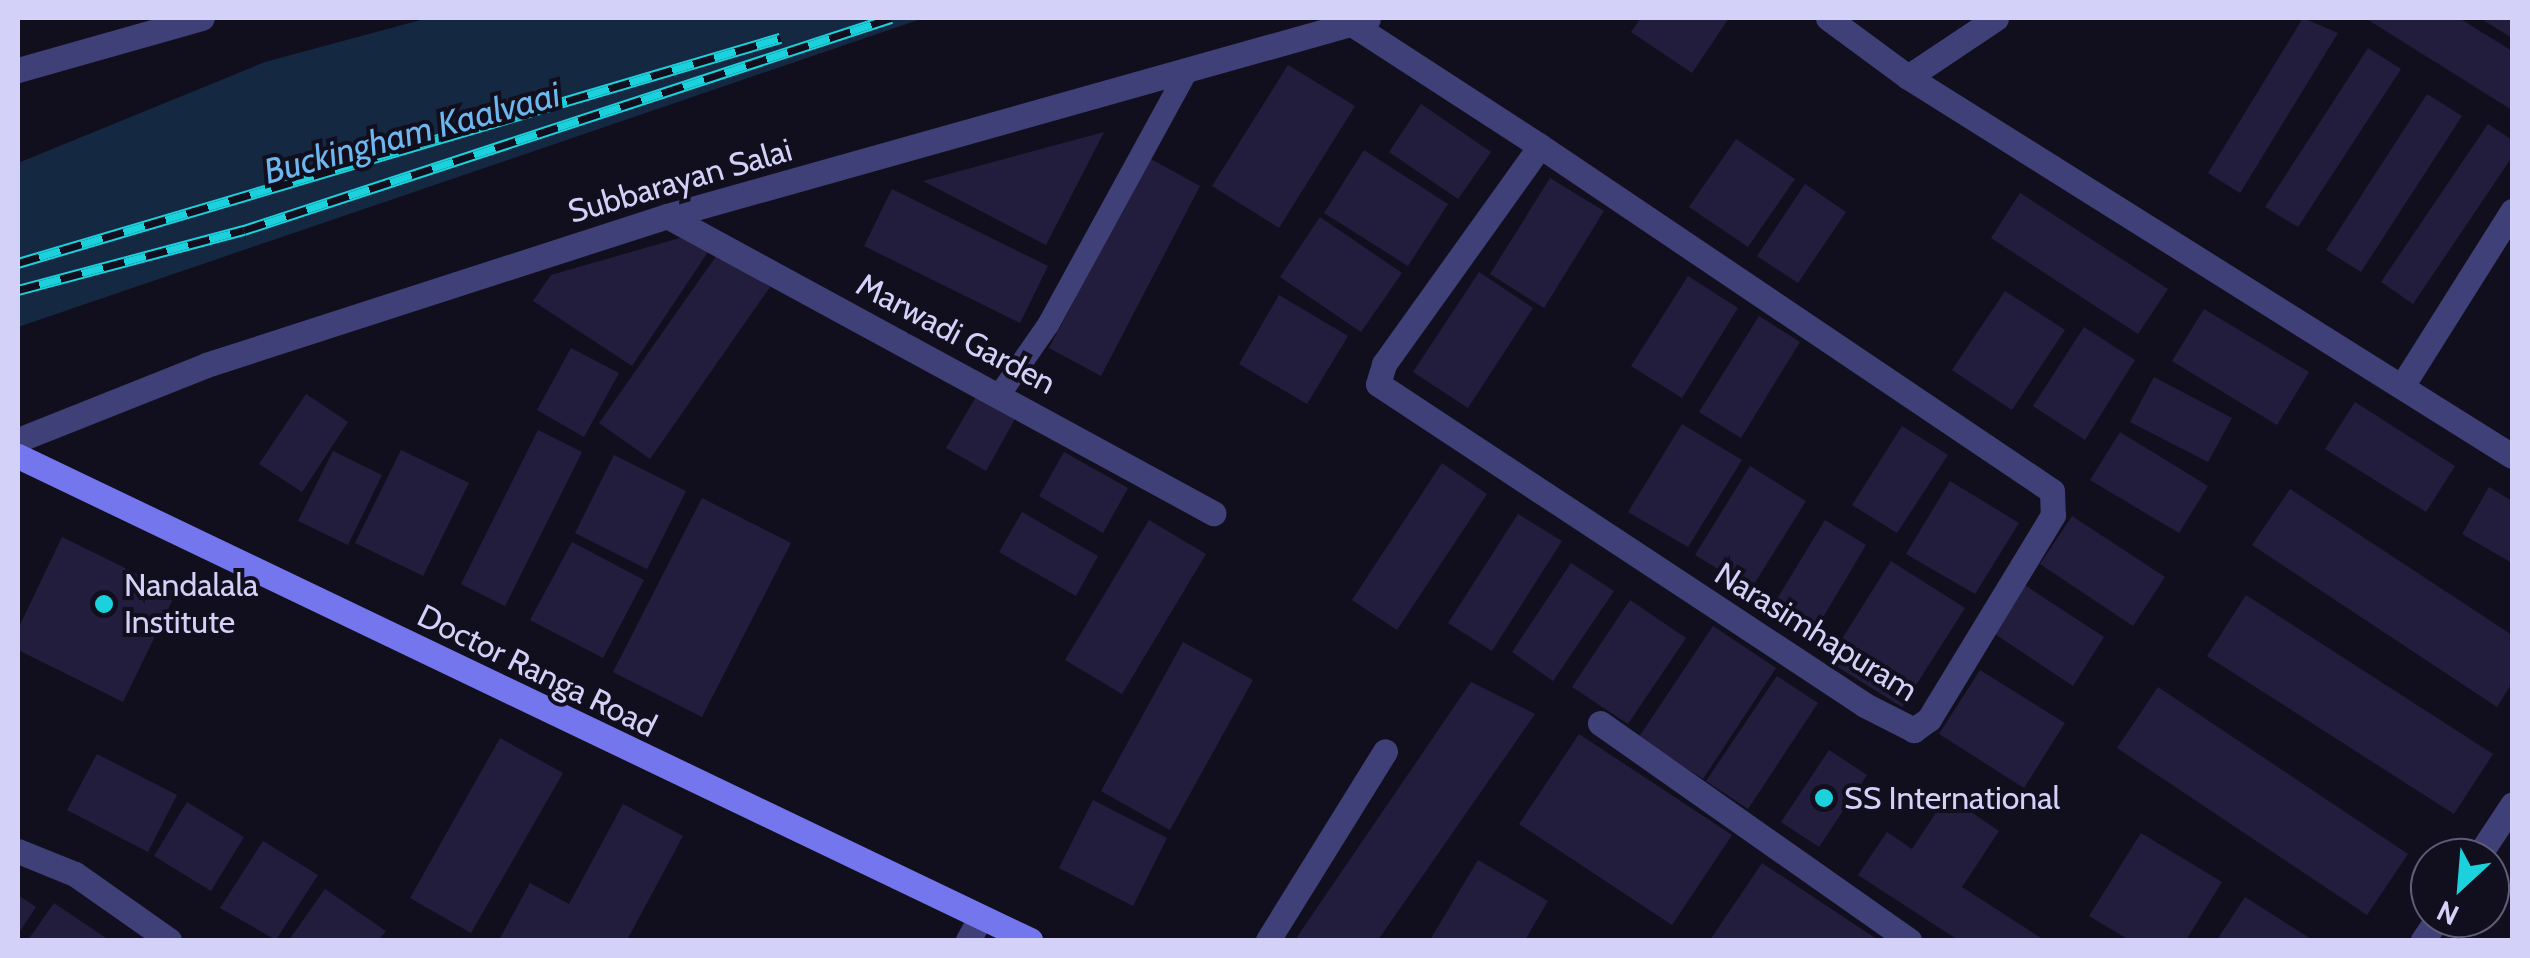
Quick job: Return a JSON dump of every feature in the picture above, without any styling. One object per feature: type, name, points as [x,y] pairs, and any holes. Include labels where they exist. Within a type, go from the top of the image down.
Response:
[{"type":"main road","name":"Doctor Ranga Road","points":[[18,456],[974,930],[1030,940]]},
{"type":"street","points":[[18,70],[202,18]]},
{"type":"street","points":[[1828,18],[1908,76],[2512,456]]},
{"type":"street","points":[[1908,76],[1996,18]]},
{"type":"street","name":"Subbarayan Salai","points":[[18,440],[206,365],[667,216],[1362,21]]},
{"type":"street","name":"Narasimhapuram","points":[[1362,21],[1540,146],[2052,491],[2054,515],[1929,719],[1914,730],[1866,705],[1378,384],[1384,364],[1540,146]]},
{"type":"street","name":"Marwadi Garden","points":[[667,216],[1213,513]]},
{"type":"street","points":[[2402,386],[2509,223]]},
{"type":"street","points":[[1600,723],[1909,940]]},
{"type":"street","points":[[1268,940],[1385,750]]},
{"type":"street","points":[[2491,838],[2512,805]]},
{"type":"street","points":[[18,850],[74,874],[169,940]]},
{"type":"lane","points":[[1000,394],[1048,325],[1186,73]]},
{"type":"water","name":"Buckingham Kaalvaai","points":[[428,18],[924,18],[18,327],[18,163],[265,62]]},
{"type":"building","points":[[1641,18],[1729,18],[1692,73],[1631,32]]},
{"type":"building","points":[[2303,18],[2338,33],[2240,193],[2208,173]]},
{"type":"building","points":[[2365,18],[2459,18],[2512,51],[2512,110]]},
{"type":"building","points":[[2480,18],[2512,18],[2512,38]]},
{"type":"building","points":[[2368,48],[2401,69],[2298,227],[2265,207]]},
{"type":"building","points":[[1288,65],[1355,106],[1279,228],[1212,186]]},
{"type":"building","points":[[2427,94],[2462,116],[2361,272],[2326,250]]},
{"type":"building","points":[[1421,104],[1491,152],[1458,199],[1389,152]]},
{"type":"building","points":[[2488,124],[2512,140],[2512,157],[2413,304],[2381,282]]},
{"type":"building","points":[[1104,132],[1046,245],[923,181]]},
{"type":"building","points":[[1736,139],[1795,179],[1748,247],[1689,207]]},
{"type":"building","points":[[1364,150],[1448,204],[1408,266],[1324,213]]},
{"type":"building","points":[[1149,158],[1200,186],[1101,376],[1049,348]]},
{"type":"building","points":[[1550,178],[1604,211],[1544,308],[1490,274]]},
{"type":"building","points":[[1805,184],[1846,212],[1798,283],[1757,256]]},
{"type":"building","points":[[892,189],[1048,266],[1020,323],[864,246]]},
{"type":"building","points":[[2020,193],[2168,289],[2138,334],[1991,238]]},
{"type":"building","points":[[1320,217],[1402,273],[1361,332],[1280,277]]},
{"type":"building","points":[[690,235],[710,249],[632,366],[533,301],[551,275]]},
{"type":"building","points":[[719,252],[770,287],[650,459],[599,423]]},
{"type":"building","points":[[1479,272],[1533,308],[1468,408],[1413,372]]},
{"type":"building","points":[[1688,276],[1738,308],[1682,398],[1631,366]]},
{"type":"building","points":[[2005,291],[2065,330],[2012,410],[1952,370]]},
{"type":"building","points":[[1279,295],[1348,336],[1307,404],[1239,364]]},
{"type":"building","points":[[2204,309],[2309,372],[2277,425],[2172,361]]},
{"type":"building","points":[[1759,316],[1800,342],[1741,438],[1699,412]]},
{"type":"building","points":[[2084,327],[2135,360],[2085,440],[2033,406]]},
{"type":"building","points":[[571,348],[619,373],[584,437],[537,410]]},
{"type":"building","points":[[2154,377],[2232,418],[2208,462],[2130,422]]},
{"type":"building","points":[[306,394],[348,422],[302,492],[259,464]]},
{"type":"building","points":[[977,395],[1016,417],[986,471],[946,448]]},
{"type":"building","points":[[2355,402],[2455,466],[2426,512],[2325,449]]},
{"type":"building","points":[[1682,424],[1742,460],[1688,547],[1628,512]]},
{"type":"building","points":[[1902,426],[1948,455],[1897,533],[1852,505]]},
{"type":"building","points":[[538,430],[582,452],[505,606],[461,584]]},
{"type":"building","points":[[2120,432],[2208,486],[2179,533],[2090,480]]},
{"type":"building","points":[[401,450],[469,483],[423,576],[355,543]]},
{"type":"building","points":[[333,451],[382,475],[348,545],[298,521]]},
{"type":"building","points":[[1064,452],[1128,488],[1103,533],[1039,496]]},
{"type":"building","points":[[614,455],[686,491],[647,569],[575,533]]},
{"type":"building","points":[[1442,463],[1487,494],[1397,630],[1352,600]]},
{"type":"building","points":[[1750,466],[1806,501],[1751,589],[1695,555]]},
{"type":"building","points":[[1950,481],[2019,523],[1975,594],[1906,554]]},
{"type":"building","points":[[2489,487],[2512,501],[2512,563],[2462,534]]},
{"type":"building","points":[[2290,489],[2512,635],[2512,683],[2497,707],[2252,545]]},
{"type":"building","points":[[702,498],[791,543],[702,717],[613,672]]},
{"type":"building","points":[[1022,512],[1098,556],[1076,596],[999,552]]},
{"type":"building","points":[[1518,514],[1562,541],[1492,651],[1448,623]]},
{"type":"building","points":[[2072,516],[2165,577],[2133,626],[2040,564]]},
{"type":"building","points":[[1149,520],[1206,554],[1122,694],[1065,660]]},
{"type":"building","points":[[1825,520],[1866,545],[1819,624],[1777,599]]},
{"type":"building","points":[[62,537],[176,593],[123,702],[18,650],[18,629]]},
{"type":"building","points":[[572,542],[644,580],[603,658],[530,620]]},
{"type":"building","points":[[1891,561],[1965,608],[1902,707],[1828,661]]},
{"type":"building","points":[[1571,563],[1614,591],[1553,681],[1512,652]]},
{"type":"building","points":[[2023,584],[2104,637],[2073,686],[1992,632]]},
{"type":"building","points":[[2246,595],[2493,754],[2454,814],[2207,656]]},
{"type":"building","points":[[1630,600],[1686,638],[1628,724],[1572,687]]},
{"type":"building","points":[[1713,626],[1776,668],[1703,779],[1639,737]]},
{"type":"building","points":[[1183,642],[1253,680],[1170,830],[1101,791]]},
{"type":"building","points":[[1980,670],[2065,723],[2024,788],[1939,734]]},
{"type":"building","points":[[1777,676],[1818,703],[1748,809],[1706,781]]},
{"type":"building","points":[[1471,682],[1535,714],[1378,940],[1297,937]]},
{"type":"building","points":[[2158,687],[2408,854],[2367,915],[2117,748]]},
{"type":"building","points":[[1579,734],[1732,835],[1672,925],[1519,824]]},
{"type":"building","points":[[500,738],[563,773],[471,933],[410,898]]},
{"type":"building","name":"SS International","points":[[1829,750],[1867,775],[1819,847],[1781,822]]},
{"type":"building","points":[[97,754],[177,795],[148,852],[67,810]]},
{"type":"building","points":[[1947,796],[1999,831],[1962,887],[2044,940],[1958,940],[1858,875],[1887,832],[1912,849]]},
{"type":"building","points":[[1093,800],[1167,838],[1133,906],[1059,868]]},
{"type":"building","points":[[187,802],[244,837],[211,891],[154,856]]},
{"type":"building","points":[[623,804],[683,836],[627,940],[499,940],[530,883],[569,904]]},
{"type":"building","points":[[2141,833],[2222,882],[2186,940],[2129,940],[2089,916]]},
{"type":"building","points":[[263,841],[318,875],[276,940],[220,908]]},
{"type":"building","points":[[1478,860],[1548,901],[1525,940],[1430,940]]},
{"type":"building","points":[[1762,863],[1878,940],[1710,940]]},
{"type":"building","points":[[325,889],[386,931],[379,940],[289,940]]},
{"type":"building","points":[[18,895],[36,907],[18,934]]},
{"type":"building","points":[[2245,897],[2313,940],[2217,940]]},
{"type":"building","points":[[54,903],[109,940],[28,940]]},
{"type":"railway","points":[[18,290],[244,230],[891,18]]},
{"type":"railway","points":[[18,263],[780,38]]},
{"type":"place","name":"Nandalala Institute","points":[[104,604]]},
{"type":"place","name":"SS International","points":[[1824,798]]}]
